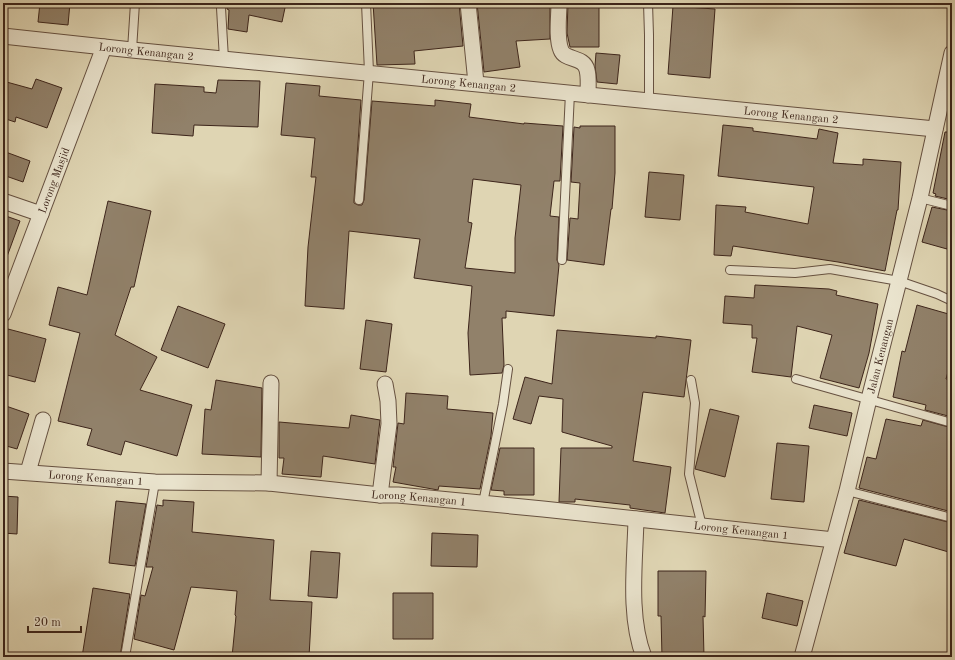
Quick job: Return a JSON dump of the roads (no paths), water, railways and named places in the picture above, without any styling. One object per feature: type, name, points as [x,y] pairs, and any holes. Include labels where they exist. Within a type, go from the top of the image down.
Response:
[{"type":"street","points":[[468,3],[476,83]]},
{"type":"street","points":[[559,3],[559,42],[561,51],[565,55],[579,60],[584,64],[587,70],[588,95]]},
{"type":"street","name":"Lorong Kenangan 2","points":[[3,36],[935,129]]},
{"type":"street","name":"Lorong Masjid","points":[[3,314],[104,47]]},
{"type":"street","name":"Jalan Kenangan","points":[[802,657],[847,491],[920,198],[952,53]]},
{"type":"street","points":[[3,201],[41,214]]},
{"type":"street","points":[[269,483],[271,383]]},
{"type":"street","points":[[380,494],[389,424],[388,401],[384,384]]},
{"type":"street","points":[[28,472],[43,420]]},
{"type":"street","name":"Lorong Kenangan 1","points":[[3,471],[155,482],[269,483],[483,503],[834,540]]},
{"type":"street","points":[[636,519],[634,613],[636,632],[644,657]]},
{"type":"lane","points":[[132,50],[135,3]]},
{"type":"lane","points":[[223,3],[221,8],[224,59]]},
{"type":"lane","points":[[359,200],[369,72],[366,3]]},
{"type":"lane","points":[[648,3],[649,101]]},
{"type":"lane","points":[[562,260],[570,93]]},
{"type":"lane","points":[[920,198],[952,206]]},
{"type":"lane","points":[[730,270],[795,273],[830,269],[899,281],[937,294],[952,301]]},
{"type":"lane","points":[[483,503],[503,404],[508,369]]},
{"type":"lane","points":[[796,379],[952,423]]},
{"type":"lane","points":[[692,380],[695,403],[688,474],[702,526]]},
{"type":"lane","points":[[125,657],[155,482]]},
{"type":"lane","points":[[847,491],[952,518]]}]
